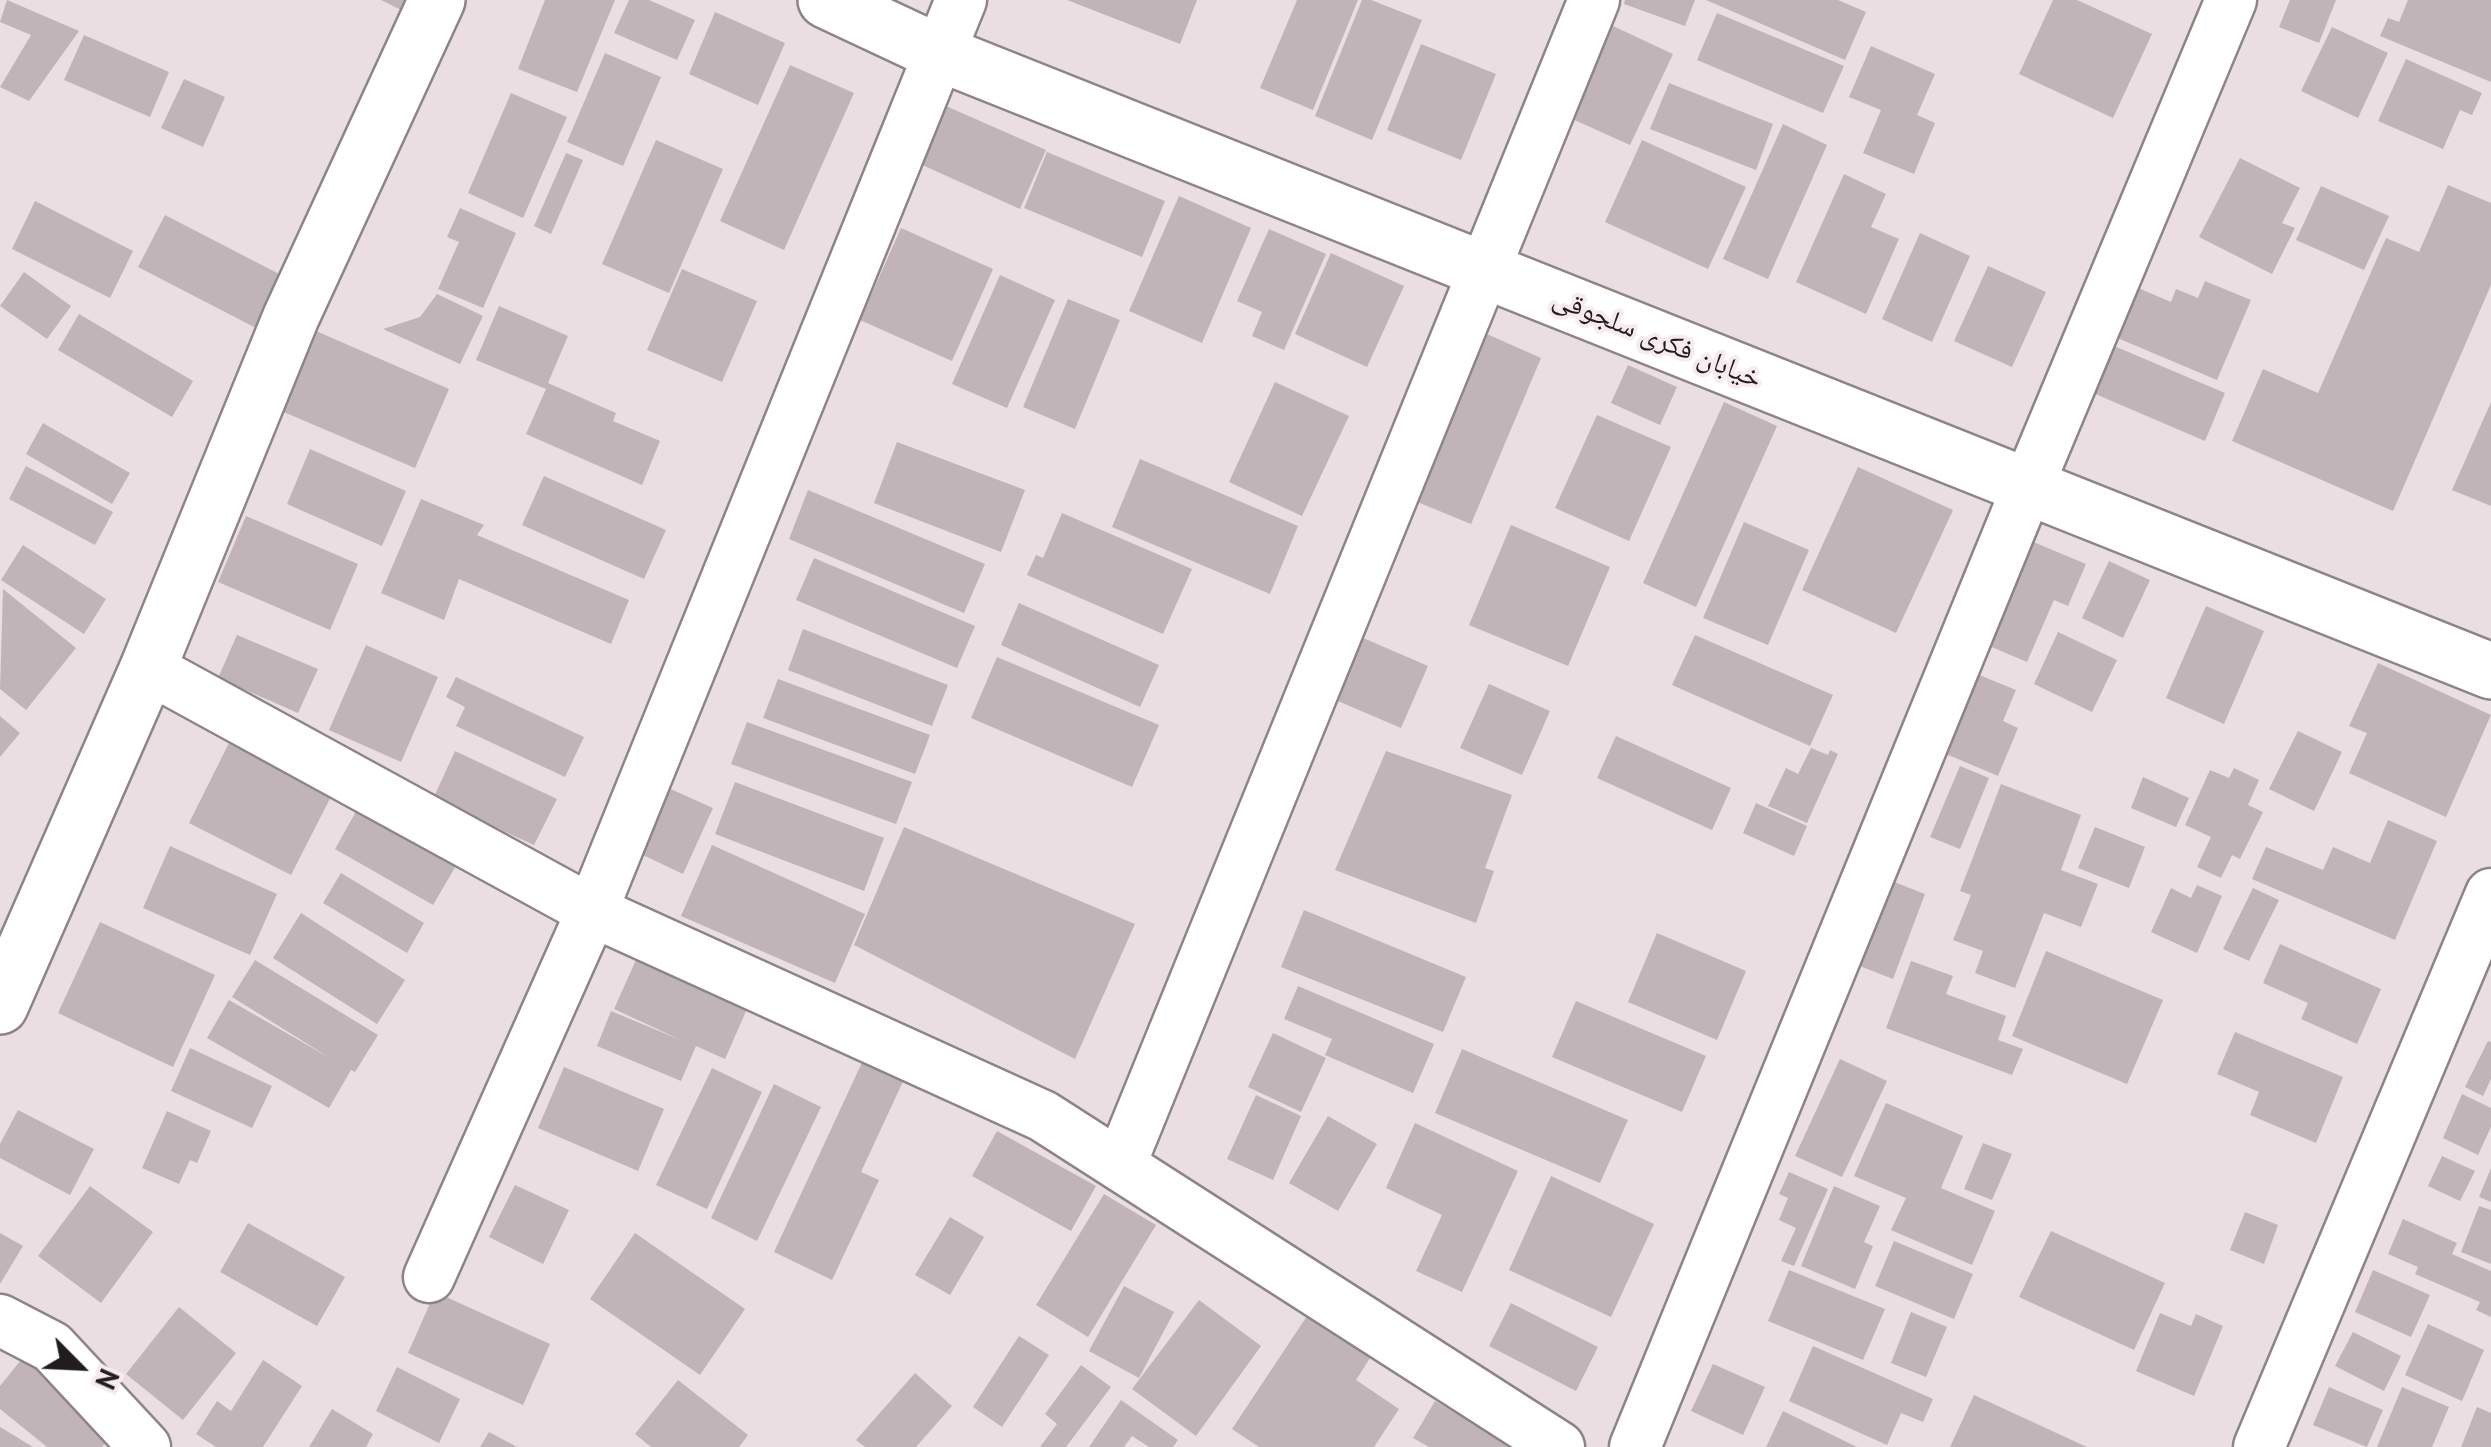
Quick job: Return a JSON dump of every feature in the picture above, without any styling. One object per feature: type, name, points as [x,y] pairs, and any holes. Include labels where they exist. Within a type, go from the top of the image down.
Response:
[{"type":"street","points":[[0,1006],[148,668],[292,317],[437,0]]},
{"type":"street","name":"خیابان فکری سلجوقی","points":[[826,0],[939,54],[2491,671]]},
{"type":"street","points":[[429,1277],[592,911],[961,0]]},
{"type":"street","points":[[1120,1163],[1594,0]]},
{"type":"street","points":[[1636,1447],[2028,486],[2232,0]]},
{"type":"street","points":[[148,668],[592,911],[1043,1116],[1559,1447]]},
{"type":"street","points":[[2259,1447],[2491,894]]},
{"type":"street","points":[[0,1320],[52,1346],[146,1447]]},
{"type":"building","points":[[7,0],[79,31],[29,101],[0,87],[31,35],[0,22]]},
{"type":"building","points":[[381,0],[408,0],[403,11]]},
{"type":"building","points":[[545,0],[615,0],[577,92],[518,69]]},
{"type":"building","points":[[629,0],[649,0],[695,20],[677,60],[614,33]]},
{"type":"building","points":[[1067,0],[1197,0],[1180,44]]},
{"type":"building","points":[[1297,0],[1358,0],[1313,110],[1260,88]]},
{"type":"building","points":[[1362,0],[1422,20],[1372,140],[1315,116]]},
{"type":"building","points":[[1625,0],[1695,0],[1685,26],[1624,4]]},
{"type":"building","points":[[1706,0],[1838,0],[1866,12],[1845,60]]},
{"type":"building","points":[[2053,0],[2077,0],[2152,34],[2113,118],[2019,74]]},
{"type":"building","points":[[2290,0],[2336,0],[2319,43],[2279,27]]},
{"type":"building","points":[[2408,0],[2491,0],[2491,82],[2380,36],[2388,18],[2399,22]]},
{"type":"building","points":[[715,12],[785,43],[758,105],[689,74]]},
{"type":"building","points":[[1717,13],[1844,66],[1823,113],[1697,60]]},
{"type":"building","points":[[1613,26],[1673,54],[1630,145],[1570,118]]},
{"type":"building","points":[[2332,27],[2388,53],[2358,118],[2301,91]]},
{"type":"building","points":[[84,35],[169,72],[150,117],[64,80]]},
{"type":"building","points":[[1421,44],[1496,74],[1461,160],[1387,130]]},
{"type":"building","points":[[1871,46],[1935,74],[1917,115],[1935,123],[1914,174],[1863,153],[1881,110],[1849,97]]},
{"type":"building","points":[[605,53],[661,77],[623,166],[567,142]]},
{"type":"building","points":[[2406,59],[2482,93],[2472,115],[2460,110],[2443,149],[2378,121]]},
{"type":"building","points":[[790,65],[854,93],[784,250],[720,221]]},
{"type":"building","points":[[184,79],[225,97],[203,147],[161,128]]},
{"type":"building","points":[[1669,83],[1773,124],[1756,170],[1650,129]]},
{"type":"building","points":[[511,93],[567,117],[523,218],[468,193]]},
{"type":"building","points":[[946,106],[1046,150],[1020,209],[920,164]]},
{"type":"building","points":[[1783,124],[1827,145],[1768,279],[1723,259]]},
{"type":"building","points":[[656,140],[723,169],[669,293],[602,264]]},
{"type":"building","points":[[1642,140],[1746,187],[1708,269],[1605,222]]},
{"type":"building","points":[[1047,152],[1165,201],[1142,257],[1024,208]]},
{"type":"building","points":[[566,153],[583,160],[551,234],[534,226]]},
{"type":"building","points":[[2240,158],[2300,188],[2282,223],[2295,228],[2272,274],[2199,237]]},
{"type":"building","points":[[1844,174],[1886,194],[1871,227],[1899,239],[1866,314],[1796,282]]},
{"type":"building","points":[[2448,185],[2491,203],[2491,285],[2393,511],[2232,441],[2263,369],[2318,393],[2386,238],[2419,252]]},
{"type":"building","points":[[2321,186],[2389,216],[2364,270],[2296,240]]},
{"type":"building","points":[[1179,196],[1251,228],[1202,343],[1129,311]]},
{"type":"building","points":[[35,201],[133,251],[110,298],[12,249]]},
{"type":"building","points":[[460,208],[516,233],[483,308],[438,289],[459,242],[447,237]]},
{"type":"building","points":[[165,215],[283,276],[256,328],[138,267]]},
{"type":"building","points":[[901,228],[993,269],[952,361],[860,320]]},
{"type":"building","points":[[1269,229],[1326,254],[1284,350],[1252,336],[1262,312],[1237,301]]},
{"type":"building","points":[[1920,233],[1970,256],[1932,342],[1882,319]]},
{"type":"building","points":[[1331,253],[1404,286],[1367,367],[1295,334]]},
{"type":"building","points":[[1988,266],[2046,292],[2012,367],[1954,341]]},
{"type":"building","points":[[682,269],[757,301],[722,382],[647,350]]},
{"type":"building","points":[[24,272],[71,306],[47,339],[0,306]]},
{"type":"building","points":[[1000,275],[1055,300],[1007,408],[952,384]]},
{"type":"building","points":[[2205,281],[2251,300],[2217,380],[2115,337],[2136,287],[2171,302],[2176,289],[2198,298]]},
{"type":"building","points":[[437,294],[483,316],[460,364],[383,329],[420,317]]},
{"type":"building","points":[[1068,299],[1120,320],[1075,429],[1023,407]]},
{"type":"building","points":[[499,306],[568,336],[548,383],[616,413],[613,421],[660,441],[642,485],[526,434],[546,389],[476,360]]},
{"type":"building","points":[[79,314],[193,381],[172,417],[58,350]]},
{"type":"building","points":[[307,327],[449,389],[415,468],[272,407]]},
{"type":"building","points":[[1480,331],[1541,358],[1471,524],[1410,499]]},
{"type":"building","points":[[2107,343],[2225,393],[2205,441],[2086,390]]},
{"type":"building","points":[[1628,365],[1677,387],[1660,425],[1611,403]]},
{"type":"building","points":[[1275,382],[1349,416],[1302,516],[1229,482]]},
{"type":"building","points":[[1724,402],[1777,426],[1696,607],[1643,583]]},
{"type":"building","points":[[2491,402],[2491,506],[2452,490]]},
{"type":"building","points":[[1597,415],[1671,447],[1629,541],[1555,508]]},
{"type":"building","points":[[43,423],[130,473],[112,504],[26,454]]},
{"type":"building","points":[[897,442],[1025,490],[1001,552],[874,503]]},
{"type":"building","points":[[310,449],[406,491],[382,546],[287,504]]},
{"type":"building","points":[[1140,459],[1298,526],[1270,594],[1112,527]]},
{"type":"building","points":[[26,466],[113,512],[95,545],[9,499]]},
{"type":"building","points":[[1858,467],[1953,510],[1896,633],[1802,590]]},
{"type":"building","points":[[544,476],[666,530],[644,579],[522,525]]},
{"type":"building","points":[[808,490],[985,564],[964,613],[789,539]]},
{"type":"building","points":[[421,499],[484,525],[477,535],[629,600],[611,644],[459,579],[444,620],[381,593]]},
{"type":"building","points":[[1062,513],[1192,569],[1163,634],[1027,575],[1036,555],[1043,558]]},
{"type":"building","points":[[246,516],[358,564],[330,630],[218,582]]},
{"type":"building","points":[[1744,522],[1809,550],[1768,645],[1703,618]]},
{"type":"building","points":[[1511,525],[1610,567],[1568,666],[1469,625]]},
{"type":"building","points":[[2031,541],[2086,564],[2068,606],[2054,600],[2027,662],[1987,645]]},
{"type":"building","points":[[23,545],[106,599],[84,634],[1,580]]},
{"type":"building","points":[[814,558],[975,626],[957,668],[796,600]]},
{"type":"building","points":[[2109,561],[2150,580],[2123,638],[2082,618]]},
{"type":"building","points":[[3,589],[76,648],[26,710],[0,689]]},
{"type":"building","points":[[1019,603],[1159,665],[1140,707],[1001,645]]},
{"type":"building","points":[[2206,606],[2264,631],[2224,724],[2166,698]]},
{"type":"building","points":[[803,629],[948,685],[932,726],[788,670]]},
{"type":"building","points":[[2058,632],[2117,660],[2092,712],[2034,684]]},
{"type":"building","points":[[237,635],[318,669],[298,713],[218,678]]},
{"type":"building","points":[[1695,635],[1833,695],[1810,746],[1672,685]]},
{"type":"building","points":[[1361,637],[1428,666],[1401,728],[1333,699]]},
{"type":"building","points":[[366,645],[438,677],[401,762],[329,730]]},
{"type":"building","points":[[997,657],[1159,725],[1132,787],[971,718]]},
{"type":"building","points":[[2378,663],[2491,715],[2446,817],[2349,773],[2367,733],[2349,726]]},
{"type":"building","points":[[1972,672],[2016,690],[2003,721],[2018,728],[1998,776],[1939,751]]},
{"type":"building","points":[[456,677],[584,737],[565,777],[456,726],[465,707],[446,697]]},
{"type":"building","points":[[778,679],[930,735],[915,774],[763,718]]},
{"type":"building","points":[[1489,684],[1550,711],[1522,775],[1460,748]]},
{"type":"building","points":[[0,716],[20,733],[0,757]]},
{"type":"building","points":[[747,722],[912,782],[896,824],[731,764]]},
{"type":"building","points":[[238,725],[341,777],[291,875],[189,823]]},
{"type":"building","points":[[2298,731],[2342,752],[2314,811],[2269,789]]},
{"type":"building","points":[[1616,736],[1731,788],[1712,830],[1597,778]]},
{"type":"building","points":[[1811,748],[1828,755],[1830,750],[1838,754],[1807,823],[1768,806],[1786,768],[1798,774]]},
{"type":"building","points":[[455,751],[557,799],[534,845],[433,799]]},
{"type":"building","points":[[1386,751],[1512,795],[1485,868],[1494,871],[1476,923],[1335,870]]},
{"type":"building","points":[[1960,766],[1989,778],[1960,849],[1930,837]]},
{"type":"building","points":[[2234,768],[2259,780],[2248,805],[2263,812],[2240,859],[2232,855],[2221,878],[2197,867],[2211,837],[2185,825],[2210,770],[2229,778]]},
{"type":"building","points":[[2143,777],[2189,798],[2176,827],[2131,808]]},
{"type":"building","points":[[655,782],[713,808],[683,874],[626,847]]},
{"type":"building","points":[[735,782],[884,838],[864,891],[715,834]]},
{"type":"building","points":[[2001,784],[2081,815],[2061,870],[2098,884],[2081,927],[2044,913],[2015,988],[1975,973],[1983,951],[1953,940],[1971,895],[1960,891]]},
{"type":"building","points":[[368,790],[467,847],[433,905],[335,849]]},
{"type":"building","points":[[1756,803],[1807,826],[1794,856],[1743,833]]},
{"type":"building","points":[[2388,820],[2437,841],[2395,940],[2252,879],[2266,847],[2323,870],[2333,847],[2370,863]]},
{"type":"building","points":[[904,827],[1135,924],[1075,1059],[854,945]]},
{"type":"building","points":[[2095,827],[2145,847],[2129,888],[2078,868]]},
{"type":"building","points":[[712,845],[865,914],[835,983],[681,916]]},
{"type":"building","points":[[170,846],[277,894],[250,955],[143,908]]},
{"type":"building","points":[[341,873],[424,923],[407,953],[323,903]]},
{"type":"building","points":[[1884,878],[1925,894],[1893,979],[1852,963]]},
{"type":"building","points":[[2197,885],[2222,896],[2197,953],[2151,932],[2171,888],[2191,898]]},
{"type":"building","points":[[2253,888],[2279,900],[2249,961],[2223,949]]},
{"type":"building","points":[[1304,910],[1466,977],[1443,1032],[1281,967]]},
{"type":"building","points":[[301,913],[405,980],[377,1024],[273,958]]},
{"type":"building","points":[[100,922],[215,975],[173,1067],[58,1013]]},
{"type":"building","points":[[1657,933],[1746,971],[1717,1040],[1628,1002]]},
{"type":"building","points":[[644,942],[754,993],[725,1059],[696,1046],[681,1081],[597,1046],[611,1011],[683,1041],[614,1009]]},
{"type":"building","points":[[2280,944],[2381,989],[2357,1044],[2301,1019],[2308,1003],[2263,983]]},
{"type":"building","points":[[2046,951],[2163,1000],[2127,1084],[2012,1036]]},
{"type":"building","points":[[255,960],[378,1035],[329,1108],[207,1038],[229,1000],[330,1058],[232,997]]},
{"type":"building","points":[[1911,961],[1953,976],[1946,994],[2006,1016],[1998,1040],[2023,1049],[2012,1075],[1886,1028]]},
{"type":"building","points":[[1298,986],[1434,1044],[1413,1093],[1325,1055],[1332,1039],[1284,1019]]},
{"type":"building","points":[[1576,1001],[1706,1056],[1682,1112],[1552,1057]]},
{"type":"building","points":[[2235,1032],[2343,1077],[2316,1143],[2250,1115],[2259,1092],[2217,1074]]},
{"type":"building","points":[[1273,1033],[1326,1058],[1301,1112],[1248,1087]]},
{"type":"building","points":[[2488,1041],[2491,1079],[2483,1096],[2465,1087]]},
{"type":"building","points":[[190,1048],[272,1086],[252,1128],[171,1091]]},
{"type":"building","points":[[1462,1049],[1628,1120],[1600,1183],[1435,1113]]},
{"type":"building","points":[[865,1056],[906,1075],[861,1172],[879,1180],[832,1280],[774,1252]]},
{"type":"building","points":[[1840,1059],[1887,1081],[1842,1177],[1795,1156]]},
{"type":"building","points":[[564,1067],[664,1109],[638,1171],[538,1128]]},
{"type":"building","points":[[712,1068],[762,1092],[707,1209],[656,1185]]},
{"type":"building","points":[[774,1084],[821,1107],[757,1241],[711,1218]]},
{"type":"building","points":[[2462,1094],[2491,1108],[2491,1127],[2478,1155],[2443,1138]]},
{"type":"building","points":[[1256,1095],[1301,1116],[1273,1180],[1227,1159]]},
{"type":"building","points":[[1886,1103],[1963,1136],[1941,1188],[1995,1211],[1972,1265],[1891,1230],[1906,1198],[1854,1176]]},
{"type":"building","points":[[18,1110],[94,1149],[70,1195],[0,1158],[0,1144]]},
{"type":"building","points":[[167,1111],[211,1131],[197,1163],[190,1160],[179,1184],[142,1168]]},
{"type":"building","points":[[1328,1116],[1377,1144],[1338,1211],[1289,1183]]},
{"type":"building","points":[[1415,1123],[1518,1171],[1462,1292],[1416,1271],[1442,1215],[1386,1188]]},
{"type":"building","points":[[997,1131],[1096,1186],[1071,1231],[972,1176]]},
{"type":"building","points":[[1983,1143],[2012,1154],[1992,1200],[1964,1189]]},
{"type":"building","points":[[2442,1156],[2475,1171],[2460,1201],[2428,1186]]},
{"type":"building","points":[[2491,1168],[2491,1202],[2479,1197]]},
{"type":"building","points":[[1789,1172],[1828,1189],[1794,1266],[1781,1261],[1796,1228],[1779,1220],[1788,1198],[1779,1194]]},
{"type":"building","points":[[1551,1176],[1654,1224],[1611,1317],[1509,1270]]},
{"type":"building","points":[[515,1185],[569,1210],[543,1264],[489,1237]]},
{"type":"building","points":[[90,1186],[153,1232],[101,1303],[38,1256]]},
{"type":"building","points":[[1834,1186],[1880,1206],[1864,1242],[1873,1246],[1855,1289],[1801,1266]]},
{"type":"building","points":[[1104,1194],[1156,1225],[1088,1337],[1036,1305]]},
{"type":"building","points":[[2479,1206],[2491,1210],[2491,1264],[2461,1252]]},
{"type":"building","points":[[2245,1212],[2278,1225],[2264,1264],[2230,1250]]},
{"type":"building","points":[[950,1217],[984,1237],[950,1295],[915,1275]]},
{"type":"building","points":[[2403,1219],[2457,1243],[2452,1254],[2491,1271],[2491,1317],[2476,1310],[2480,1302],[2415,1274],[2418,1267],[2388,1254]]},
{"type":"building","points":[[248,1223],[345,1277],[317,1326],[220,1272]]},
{"type":"building","points":[[2051,1231],[2165,1283],[2134,1350],[2019,1297]]},
{"type":"building","points":[[0,1233],[23,1246],[0,1284]]},
{"type":"building","points":[[635,1233],[745,1309],[700,1375],[590,1299]]},
{"type":"building","points":[[1894,1241],[1973,1274],[1954,1319],[1875,1286]]},
{"type":"building","points":[[1789,1270],[1885,1309],[1863,1360],[1768,1321]]},
{"type":"building","points":[[2373,1270],[2430,1295],[2411,1337],[2355,1312]]},
{"type":"building","points":[[1124,1286],[1174,1312],[1139,1378],[1089,1351]]},
{"type":"building","points":[[435,1292],[550,1344],[523,1405],[408,1353]]},
{"type":"building","points":[[1199,1300],[1261,1346],[1196,1436],[1132,1389]]},
{"type":"building","points":[[1511,1303],[1598,1347],[1576,1391],[1489,1346]]},
{"type":"building","points":[[179,1307],[236,1353],[183,1420],[126,1374]]},
{"type":"building","points":[[1911,1312],[1947,1327],[1926,1377],[1891,1363]]},
{"type":"building","points":[[1309,1313],[1372,1355],[1356,1380],[1399,1409],[1374,1447],[1259,1447],[1232,1429]]},
{"type":"building","points":[[2160,1313],[2191,1326],[2196,1314],[2223,1326],[2194,1396],[2136,1371]]},
{"type":"building","points":[[2428,1324],[2484,1350],[2462,1401],[2405,1375]]},
{"type":"building","points":[[2353,1332],[2401,1356],[2384,1391],[2335,1366]]},
{"type":"building","points":[[1019,1336],[1049,1355],[1002,1427],[973,1407]]},
{"type":"building","points":[[1813,1346],[1933,1399],[1923,1422],[1901,1413],[1887,1445],[1789,1401]]},
{"type":"building","points":[[25,1355],[116,1429],[102,1447],[47,1447],[0,1409],[0,1386]]},
{"type":"building","points":[[263,1360],[302,1386],[263,1447],[216,1447],[196,1434],[217,1401],[231,1411]]},
{"type":"building","points":[[1713,1364],[1765,1387],[1743,1435],[1691,1411]]},
{"type":"building","points":[[1081,1365],[1111,1387],[1066,1447],[1040,1447],[1057,1424],[1045,1414]]},
{"type":"building","points":[[397,1367],[460,1399],[439,1443],[376,1411]]},
{"type":"building","points":[[915,1373],[952,1406],[916,1447],[865,1447],[856,1440]]},
{"type":"building","points":[[678,1380],[748,1435],[739,1447],[651,1447],[635,1434]]},
{"type":"building","points":[[2329,1387],[2383,1410],[2367,1447],[2313,1425]]},
{"type":"building","points":[[2402,1387],[2449,1407],[2432,1447],[2377,1447]]},
{"type":"building","points":[[1974,1395],[2087,1447],[1950,1447]]},
{"type":"building","points":[[1121,1400],[1178,1440],[1173,1447],[1149,1447],[1132,1436],[1124,1447],[1089,1447]]},
{"type":"building","points":[[1435,1401],[1513,1447],[1429,1447],[1413,1438]]},
{"type":"building","points":[[2477,1407],[2491,1413],[2491,1447],[2461,1447]]},
{"type":"building","points":[[332,1409],[373,1434],[366,1447],[309,1447]]},
{"type":"building","points":[[1783,1411],[1857,1447],[1766,1447]]},
{"type":"building","points":[[0,1427],[33,1447],[0,1447]]},
{"type":"building","points":[[489,1432],[517,1447],[480,1447]]}]
